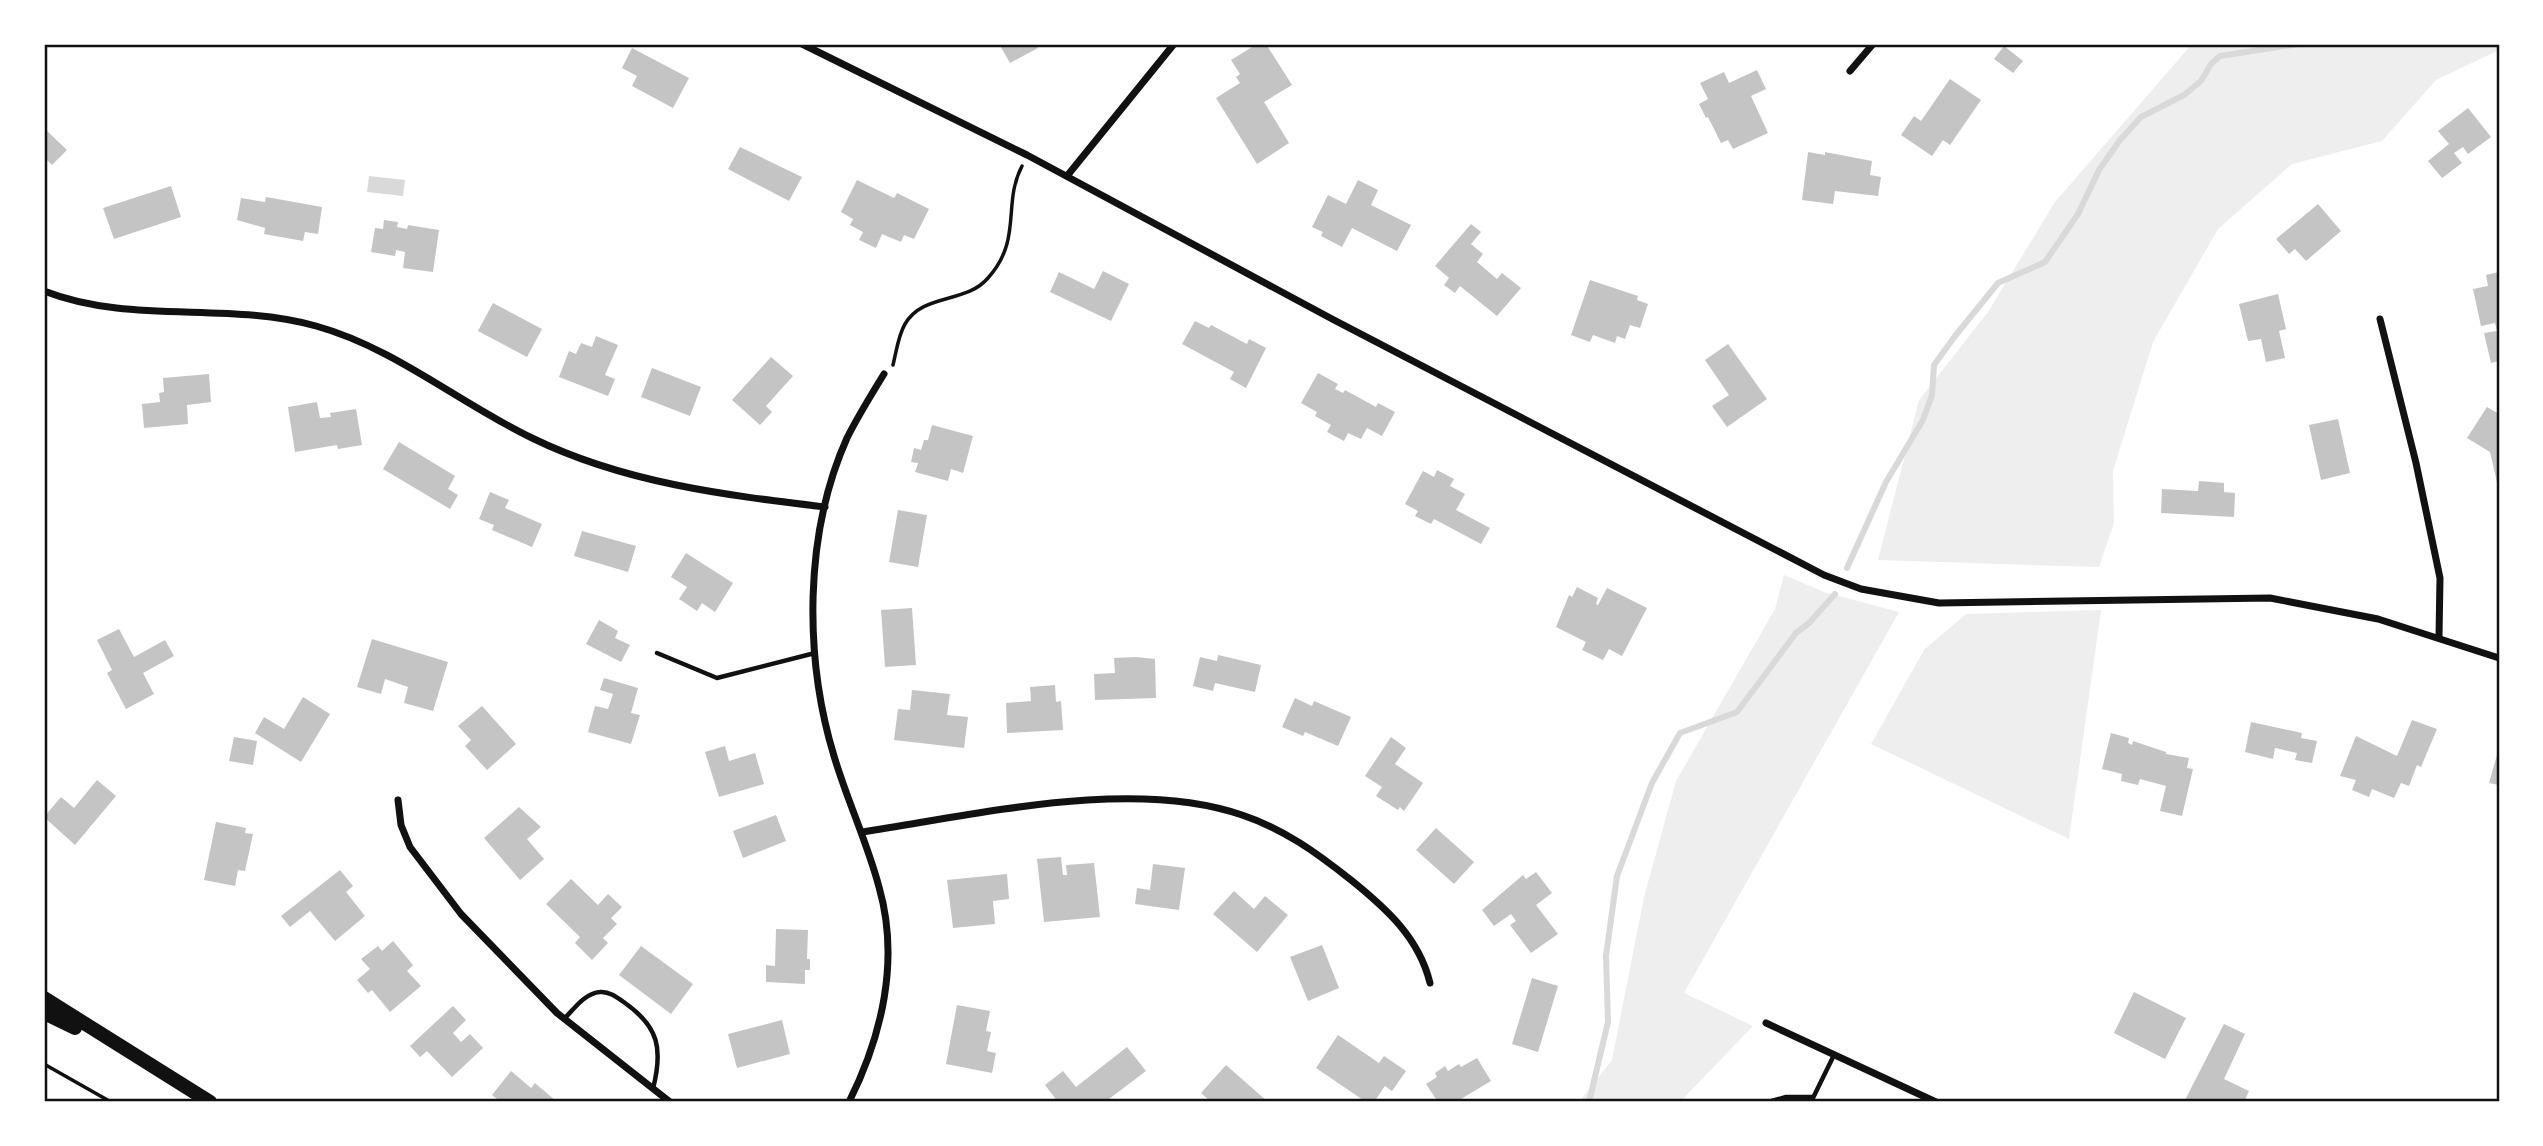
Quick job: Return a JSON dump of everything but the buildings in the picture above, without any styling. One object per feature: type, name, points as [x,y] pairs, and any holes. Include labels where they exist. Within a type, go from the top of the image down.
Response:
[{"type":"main road","points":[[44,998],[121,1049],[210,1102]]},
{"type":"main road","points":[[44,1013],[121,1049]]},
{"type":"street","points":[[802,44],[1027,155],[1557,438],[1824,575],[1861,589],[1939,603],[2270,598],[2366,616],[2439,636],[2499,658]]},
{"type":"street","points":[[1067,176],[1174,44]]},
{"type":"street","points":[[1850,71],[1873,44]]},
{"type":"street","points":[[44,291],[91,305],[130,311],[248,314],[316,326],[391,356],[480,410],[564,452],[670,484],[825,507]]},
{"type":"street","points":[[2379,319],[2416,463],[2440,578],[2439,636]]},
{"type":"street","points":[[849,1102],[875,1042],[884,1005],[888,965],[887,926],[880,889],[834,755],[821,703],[814,603],[825,507],[847,439],[884,374]]},
{"type":"street","points":[[862,832],[1004,811],[1118,798],[1173,799],[1208,805],[1279,830],[1312,849],[1357,885],[1407,932],[1425,961],[1430,983]]},
{"type":"street","points":[[398,800],[401,825],[418,861],[498,955],[564,1019],[670,1102]]},
{"type":"street","points":[[1766,1023],[1936,1102]]},
{"type":"lane","points":[[657,653],[717,678],[816,653]]},
{"type":"lane","points":[[564,1019],[584,999],[599,992],[614,995],[646,1018],[657,1042],[659,1066],[653,1090]]},
{"type":"lane","points":[[1768,1102],[1786,1097],[1811,1100],[1834,1055]]},
{"type":"path","points":[[884,374],[894,364],[905,323],[925,304],[956,298],[987,280],[1003,257],[1013,226],[1014,181],[1027,155]]},
{"type":"path","points":[[44,1064],[111,1102]]},
{"type":"shaded area","points":[[2192,44],[2499,44],[2499,50],[2436,80],[2382,141],[2292,164],[2218,229],[2153,342],[2113,471],[2114,523],[2099,567],[1878,560],[1919,400],[1988,312],[2055,202]]},
{"type":"shaded area","points":[[369,176],[405,180],[403,196],[367,192]]},
{"type":"shaded area","points":[[1784,575],[1824,592],[1899,612],[1684,993],[1753,1026],[1680,1102],[1579,1102],[1612,1060],[1644,897],[1676,781],[1775,609]]},
{"type":"shaded area","points":[[2101,610],[2069,839],[1871,744],[1924,650],[1966,614]]},
{"type":"waterway","points":[[1847,568],[1886,482],[1923,420],[1932,395],[1934,365],[1998,283],[2045,262],[2078,214],[2099,170],[2120,140],[2141,117],[2184,95],[2201,81],[2211,64],[2220,56],[2298,44]]},
{"type":"waterway","points":[[1589,1102],[1608,1022],[1606,956],[1617,876],[1652,783],[1680,733],[1737,712],[1796,633],[1809,623],[1835,594]]}]
